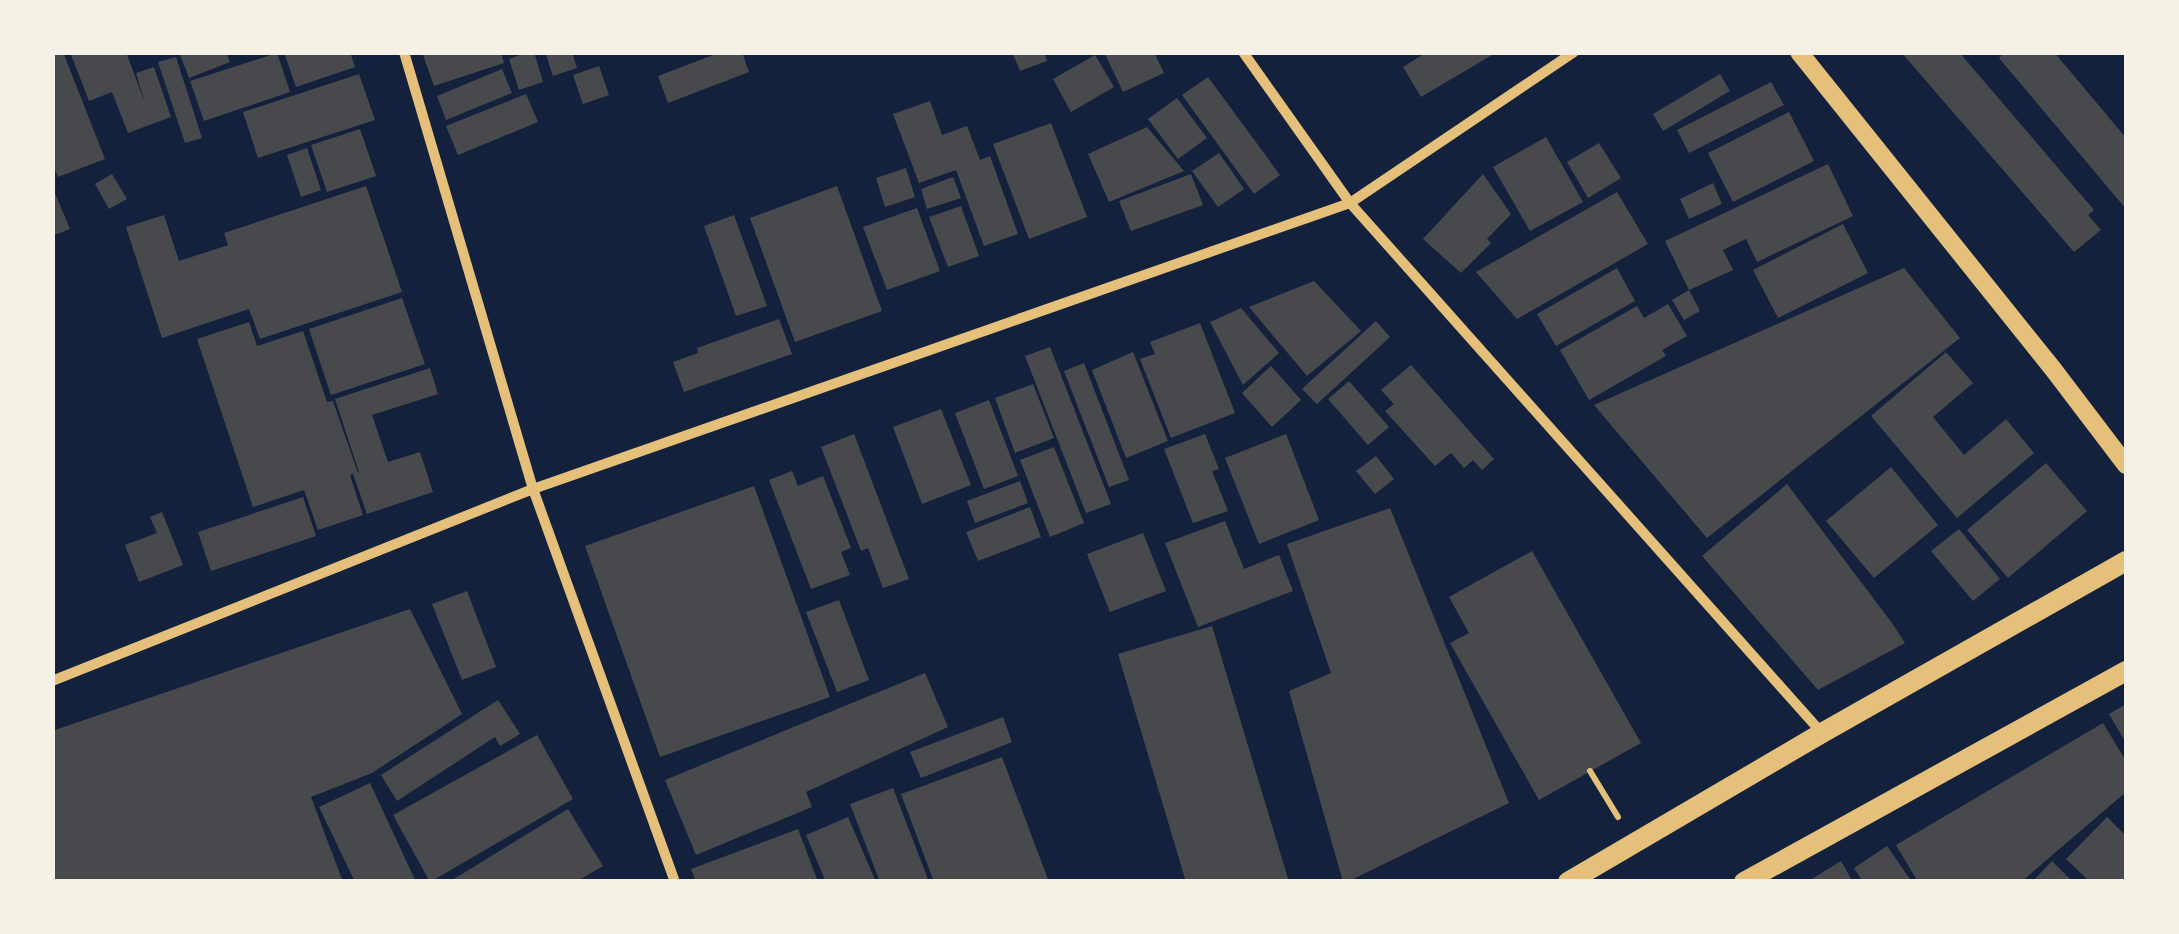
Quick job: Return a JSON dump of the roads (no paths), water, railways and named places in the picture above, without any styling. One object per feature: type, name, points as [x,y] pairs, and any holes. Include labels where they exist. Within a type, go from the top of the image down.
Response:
[{"type":"main road","points":[[1568,882],[2126,561]]},
{"type":"main road","points":[[1744,882],[2126,670]]},
{"type":"street","points":[[404,52],[534,489],[676,882]]},
{"type":"street","points":[[1243,52],[1350,202],[1822,733]]},
{"type":"street","points":[[52,681],[534,489],[1350,202],[1574,52]]},
{"type":"street","points":[[1799,52],[2126,465]]}]
